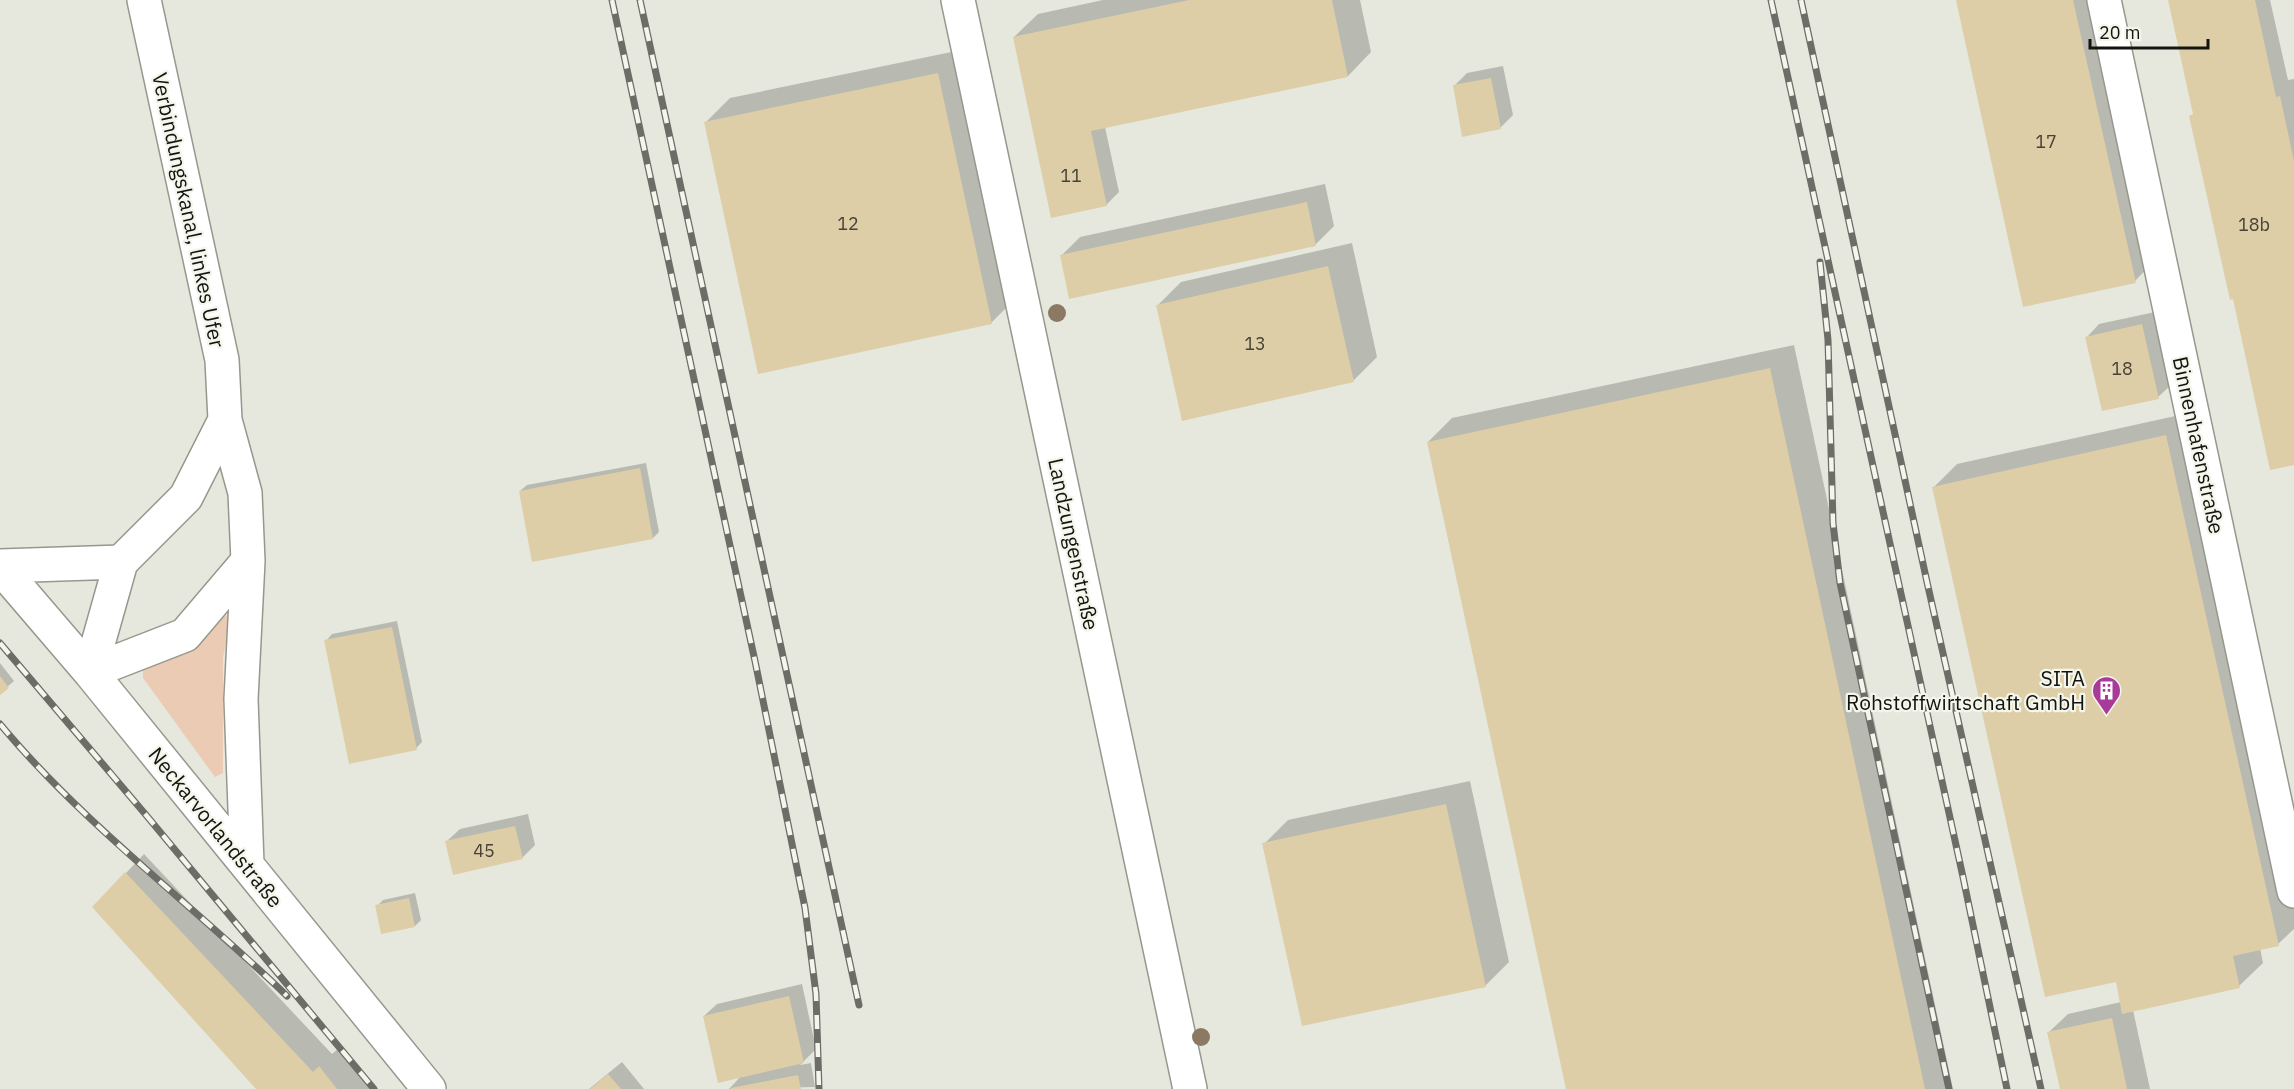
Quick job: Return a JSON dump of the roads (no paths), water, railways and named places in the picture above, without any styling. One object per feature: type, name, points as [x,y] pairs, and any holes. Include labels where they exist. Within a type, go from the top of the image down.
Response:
[{"type":"street","name":"Verbindungskanal, linkes Ufer","points":[[144,0],[222,360],[225,420],[245,494],[248,561],[241,699],[247,864]]},
{"type":"street","name":"Landzungenstraße","points":[[958,0],[1190,1089]]},
{"type":"street","name":"Binnenhafenstraße","points":[[2104,0],[2294,891]]},
{"type":"street","name":"Verbindungskanal, linkes Ufer","points":[[90,672],[121,562],[186,497],[225,420]]},
{"type":"street","points":[[90,672],[185,635],[248,561]]},
{"type":"street","points":[[0,566],[121,562]]},
{"type":"street","name":"Neckarvorlandstraße","points":[[0,566],[90,672],[429,1089]]},
{"type":"railway","points":[[612,0],[755,661],[805,908],[816,994],[819,1089]]},
{"type":"railway","points":[[640,0],[859,1005]]},
{"type":"railway","points":[[1771,0],[1963,877],[2007,1089]]},
{"type":"railway","points":[[1801,0],[1927,582],[2041,1089]]},
{"type":"railway","points":[[1820,262],[1828,340],[1833,523],[1840,583],[1949,1089]]},
{"type":"railway","points":[[0,643],[374,1089]]},
{"type":"railway","points":[[0,724],[67,797],[287,996]]},
{"type":"place","name":"SITA Rohstoffwirtschaft GmbH","points":[[2106,716]]}]
